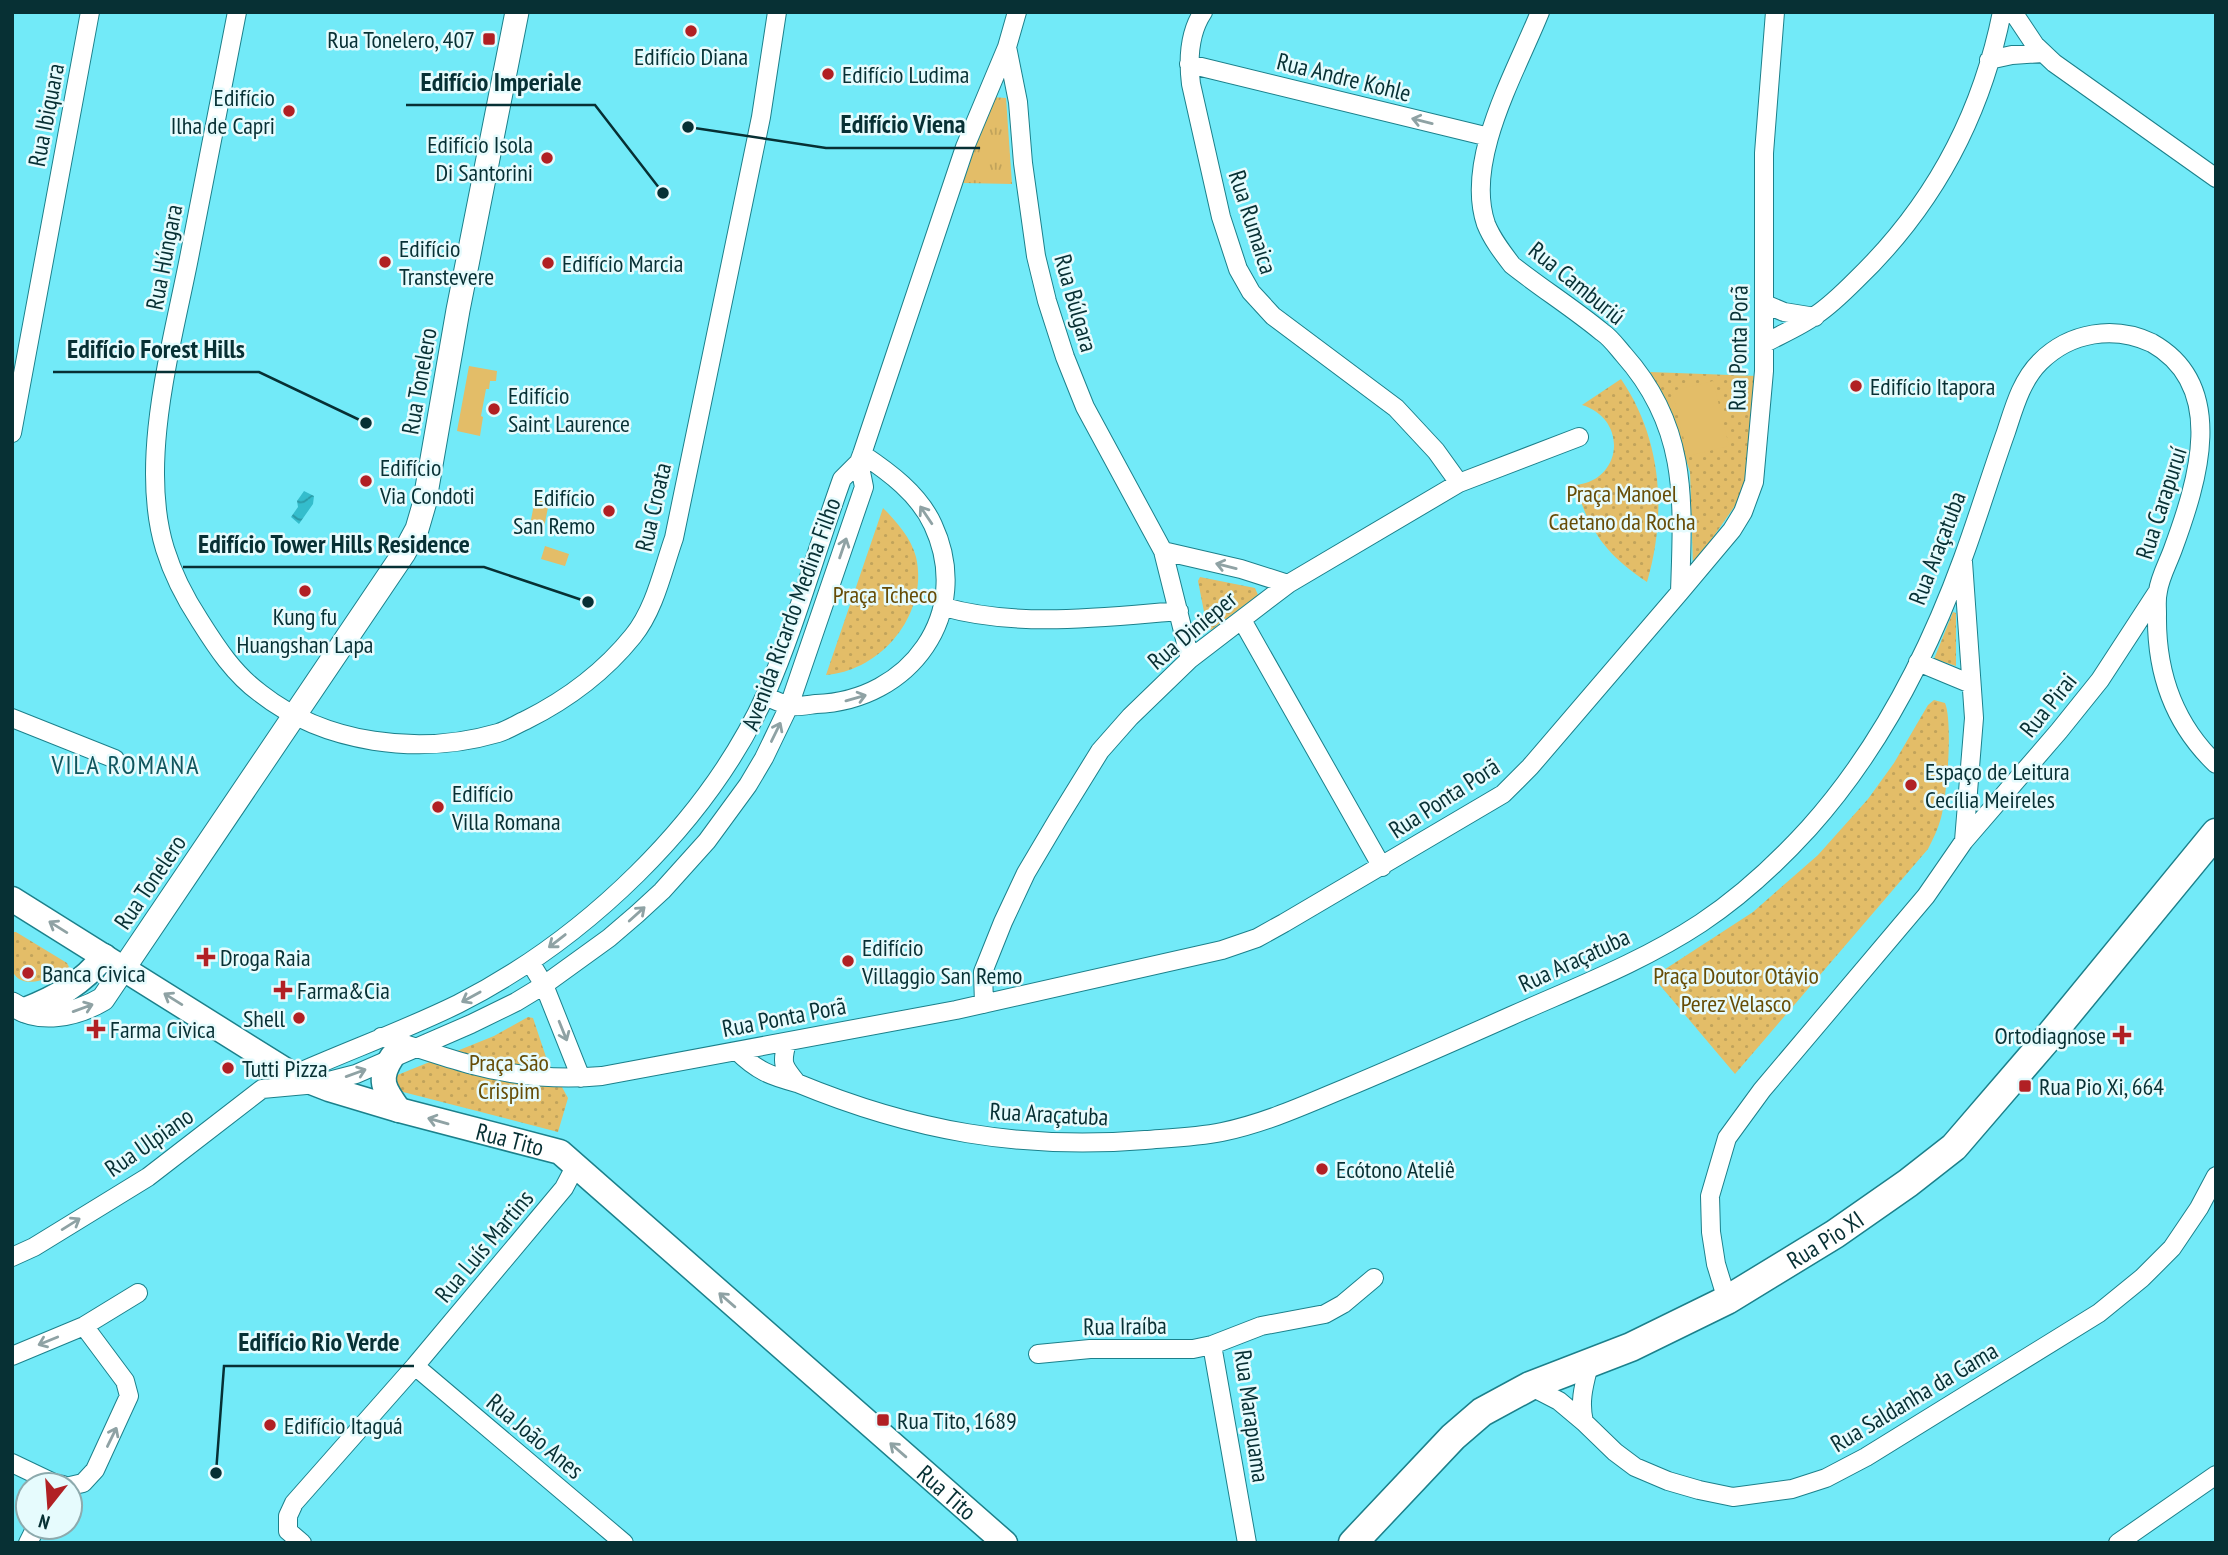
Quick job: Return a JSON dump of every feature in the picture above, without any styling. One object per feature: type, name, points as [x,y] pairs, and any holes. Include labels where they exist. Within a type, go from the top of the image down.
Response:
[{"type":"main road","name":"Rua Pio XI","points":[[1353,1543],[1467,1424],[1493,1406],[1530,1386],[1589,1365],[1727,1300],[1835,1234],[1954,1147],[2047,1039],[2215,833]]},
{"type":"main road","name":"Rua Tito","points":[[12,899],[293,1075],[399,1110],[560,1152],[575,1177],[1005,1543]]},
{"type":"main road","points":[[16,1007],[58,996],[96,966],[114,962]]},
{"type":"main road","points":[[387,1047],[383,1082],[399,1110]]},
{"type":"street","name":"Rua Ibiquara","points":[[12,433],[90,12]]},
{"type":"street","name":"Rua Húngara","points":[[237,12],[173,337],[157,439],[156,501],[164,547],[181,591],[223,657],[258,692],[293,716]]},
{"type":"street","name":"Rua Tonelero","points":[[114,962],[293,716],[404,553],[417,528],[424,505],[458,310],[517,12]]},
{"type":"street","name":"Rua Croata","points":[[293,716],[348,737],[381,743],[414,744],[499,733],[552,707],[595,677],[635,633],[655,594],[674,538],[761,117],[777,12]]},
{"type":"street","name":"Avenida Ricardo Medina Filho","points":[[530,962],[592,914],[641,869],[685,822],[723,770],[765,696],[842,480],[860,458],[965,147],[1007,47],[1017,12]]},
{"type":"street","name":"Rua Rumaica","points":[[1203,12],[1193,34],[1189,64],[1196,108],[1221,217],[1238,269],[1251,292],[1273,316],[1396,408],[1436,451],[1459,483]]},
{"type":"street","name":"Rua Camburiú","points":[[1540,12],[1489,137],[1481,182],[1486,223],[1500,250],[1521,272],[1605,334],[1638,371],[1667,423],[1678,464],[1681,491],[1681,592]]},
{"type":"street","name":"Rua Ponta Porã","points":[[581,1078],[984,1004],[1234,946],[1257,938],[1503,794],[1530,767],[1681,592],[1732,530],[1752,494],[1758,459],[1765,343],[1764,153],[1775,12]]},
{"type":"street","points":[[1765,343],[1815,317],[1834,302],[1881,257],[1926,200],[1947,166],[1989,60],[2002,12]]},
{"type":"street","points":[[2013,12],[2043,53],[2216,178]]},
{"type":"street","name":"Rua Búlgara","points":[[1007,47],[1018,102],[1034,244],[1047,301],[1085,407],[1163,551],[1190,659]]},
{"type":"street","points":[[1989,60],[2043,53]]},
{"type":"street","name":"Rua Andre Kohle","points":[[1189,64],[1489,137]]},
{"type":"street","points":[[1765,304],[1784,312],[1815,317]]},
{"type":"street","name":"Rua Carapuruí","points":[[2061,346],[2088,335],[2104,332],[2132,335],[2154,344],[2182,365],[2196,384],[2203,400],[2208,430],[2204,456],[2158,591],[2158,660],[2165,685],[2196,745],[2216,764]]},
{"type":"street","name":"Rua Araçatuba","points":[[737,1051],[753,1067],[772,1077],[797,1083],[843,1102],[897,1119],[948,1132],[1028,1142],[1123,1142],[1181,1138],[1223,1131],[1299,1107],[1626,965],[1704,922],[1762,875],[1807,830],[1844,786],[1876,738],[1917,662],[1963,559],[2022,388],[2042,360],[2061,346]]},
{"type":"street","name":"Rua Dinieper","points":[[984,1004],[983,972],[1003,922],[1026,873],[1058,819],[1100,751],[1130,717],[1190,659],[1288,584],[1459,483],[1579,437]]},
{"type":"street","name":"Avenida Ricardo Medina Filho","points":[[544,985],[610,938],[662,891],[707,841],[748,785],[789,706],[864,487],[860,458]]},
{"type":"street","points":[[765,696],[789,706],[828,704],[859,698],[880,690],[904,671],[926,646],[944,607],[943,558],[933,524],[897,479],[860,458]]},
{"type":"street","points":[[1163,551],[1241,569],[1288,584]]},
{"type":"street","points":[[1727,1300],[1710,1232],[1710,1196],[1727,1138],[1762,1090],[1926,896],[1964,841],[1974,718],[1963,559]]},
{"type":"street","name":"Rua Pirai","points":[[1964,841],[2100,680],[2158,591]]},
{"type":"street","points":[[944,607],[1000,618],[1096,617],[1180,611]]},
{"type":"street","points":[[1242,620],[1382,867]]},
{"type":"street","points":[[1917,662],[1971,684]]},
{"type":"street","points":[[12,718],[115,759]]},
{"type":"street","points":[[2196,745],[2216,754]]},
{"type":"street","points":[[723,770],[748,785]]},
{"type":"street","points":[[685,822],[707,841]]},
{"type":"street","points":[[641,869],[662,891]]},
{"type":"street","points":[[592,914],[610,938]]},
{"type":"street","points":[[293,1075],[387,1047],[418,1047],[469,1065],[508,1073],[544,1078],[581,1078],[544,985],[530,962],[387,1047],[356,1074],[317,1084]]},
{"type":"street","points":[[418,1047],[516,1002],[544,985]]},
{"type":"street","points":[[787,1042],[782,1059],[784,1068],[797,1083]]},
{"type":"street","points":[[253,1096],[260,1077],[258,1053]]},
{"type":"street","name":"Rua Ulpiano","points":[[12,1257],[34,1247],[148,1177],[267,1087],[317,1084]]},
{"type":"street","name":"Rua Saldanha da Gama","points":[[1530,1386],[1559,1401],[1635,1467],[1668,1481],[1732,1497],[1792,1489],[1826,1478],[1878,1449],[2099,1313],[2143,1278],[2172,1248],[2199,1208],[2216,1176]]},
{"type":"street","name":"Rua Luís Martins","points":[[302,1543],[288,1531],[288,1516],[294,1503],[415,1366],[575,1177]]},
{"type":"street","name":"Rua Marapuama","points":[[1247,1543],[1212,1345],[1261,1326],[1325,1314],[1343,1304],[1374,1278]]},
{"type":"street","points":[[12,1356],[84,1326],[138,1293]]},
{"type":"street","points":[[84,1326],[125,1381],[129,1396],[96,1470],[84,1481]]},
{"type":"street","name":"Rua Iraíba","points":[[1038,1354],[1090,1349],[1183,1349],[1212,1345]]},
{"type":"street","points":[[1584,1422],[1582,1393],[1589,1365]]},
{"type":"street","name":"Rua João Anes","points":[[415,1366],[624,1543]]},
{"type":"street","points":[[12,1463],[28,1471]]},
{"type":"street","points":[[2118,1543],[2216,1475]]},
{"type":"green space","points":[[992,97],[1006,98],[1012,184],[963,183]]},
{"type":"green space","points":[[469,366],[497,371],[496,381],[490,381],[489,389],[486,389],[480,436],[457,431]]},
{"type":"green space","points":[[1650,372],[1757,376],[1748,478],[1739,500],[1693,566],[1690,472],[1667,403]]},
{"type":"green space","name":"Praça Manoel Caetano da Rocha","points":[[1621,379],[1645,426],[1657,477],[1657,530],[1647,582],[1621,562],[1601,541],[1587,516],[1576,485],[1592,481],[1603,472],[1611,461],[1614,448],[1613,435],[1607,423],[1597,412],[1582,405]]},
{"type":"green space","points":[[1713,381],[1729,446],[1688,456],[1672,391]]},
{"type":"green space","points":[[536,494],[550,497],[544,528],[530,525]]},
{"type":"green space","name":"Praça Tcheco","points":[[883,508],[903,531],[914,550],[918,578],[915,599],[897,636],[883,651],[866,663],[826,675]]},
{"type":"green space","points":[[545,546],[569,554],[565,566],[541,559]]},
{"type":"green space","points":[[1200,577],[1255,588],[1258,595],[1211,630],[1207,627],[1198,581]]},
{"type":"green space","points":[[1953,612],[1956,613],[1956,666],[1934,659]]},
{"type":"green space","name":"Praça Doutor Otávio Perez Velasco","points":[[1934,700],[1945,703],[1949,726],[1948,759],[1941,818],[1928,849],[1735,1074],[1653,977],[1753,912],[1818,855],[1868,799],[1894,763],[1928,705]]},
{"type":"green space","points":[[12,932],[67,963],[69,967],[32,982],[18,978],[11,963]]},
{"type":"green space","name":"Praça São Crispim","points":[[528,1017],[533,1018],[547,1060],[568,1098],[558,1132],[403,1092],[390,1078],[494,1036]]},
{"type":"water","points":[[304,491],[314,496],[313,504],[299,524],[291,517]]},
{"type":"place","name":"Edifício Diana","points":[[691,31]]},
{"type":"place","name":"Rua Tonelero, 407","points":[[489,39]]},
{"type":"place","name":"Edifício Ludima","points":[[828,74]]},
{"type":"place","name":"Edifício Ilha de Capri","points":[[289,111]]},
{"type":"place","name":"Edifício Viena","points":[[688,127]]},
{"type":"place","name":"Edifício Isola Di Santorini","points":[[547,158]]},
{"type":"place","name":"Edifício Imperiale","points":[[663,193]]},
{"type":"place","name":"Edifício Transtevere","points":[[385,262]]},
{"type":"place","name":"Edifício Marcia","points":[[548,263]]},
{"type":"place","name":"Edifício Itapora","points":[[1856,386]]},
{"type":"place","name":"Edifício Saint Laurence","points":[[494,409]]},
{"type":"place","name":"Edifício Forest Hills","points":[[366,423]]},
{"type":"place","name":"Edifício Via Condoti","points":[[366,481]]},
{"type":"place","name":"Edifício San Remo","points":[[609,511]]},
{"type":"place","name":"Kung fu Huangshan Lapa","points":[[305,591]]},
{"type":"place","name":"Edifício Tower Hills Residence","points":[[588,602]]},
{"type":"place","name":"Espaço de Leitura Cecília Meireles","points":[[1911,785]]},
{"type":"place","name":"Edifício Villa Romana","points":[[438,807]]},
{"type":"place","name":"Droga Raia","points":[[206,957]]},
{"type":"place","name":"Edifício Villaggio San Remo","points":[[848,961]]},
{"type":"place","name":"Banca Civica","points":[[28,973]]},
{"type":"place","name":"Farma&Cia","points":[[283,990]]},
{"type":"place","name":"Shell","points":[[299,1018]]},
{"type":"place","name":"Farma Civica","points":[[96,1029]]},
{"type":"place","name":"Ortodiagnose","points":[[2122,1035]]},
{"type":"place","name":"Tutti Pizza","points":[[228,1068]]},
{"type":"place","name":"Rua Pio Xi, 664","points":[[2025,1086]]},
{"type":"place","name":"Ecótono Ateliê","points":[[1322,1169]]},
{"type":"place","name":"Rua Tito, 1689","points":[[883,1420]]},
{"type":"place","name":"Edifício Itaguá","points":[[270,1425]]},
{"type":"place","name":"Edifício Rio Verde","points":[[216,1473]]},
{"type":"district","name":"VILA ROMANA","points":[[126,764]]}]
